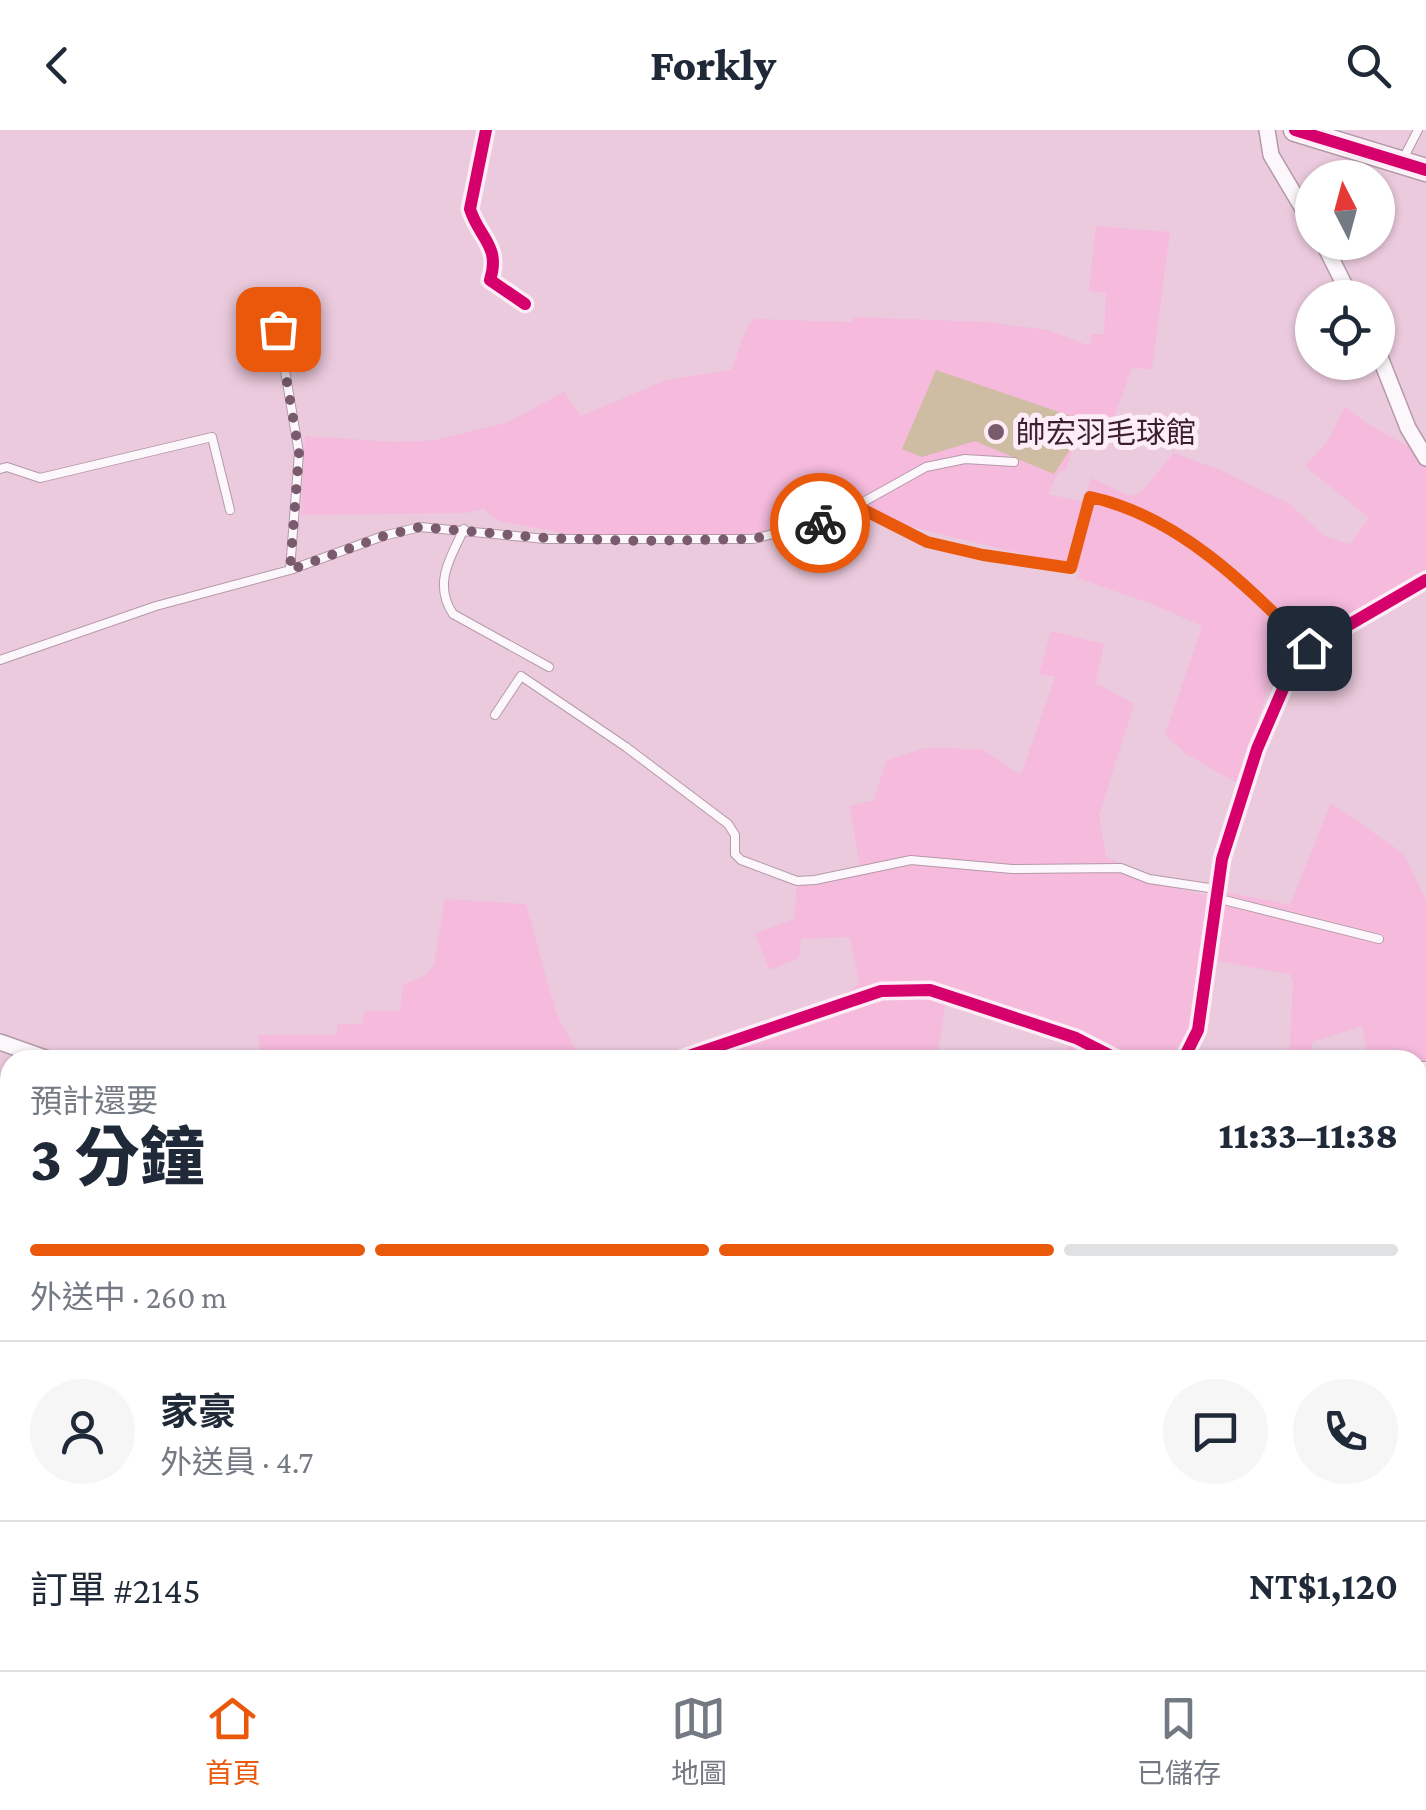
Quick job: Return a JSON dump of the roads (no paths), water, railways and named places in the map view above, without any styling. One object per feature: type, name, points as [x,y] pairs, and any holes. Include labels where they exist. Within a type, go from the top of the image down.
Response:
[{"type":"street","points":[[486,130],[470,209],[489,241],[495,264],[490,280],[525,304]]},
{"type":"street","points":[[1267,130],[1271,155],[1295,195]]},
{"type":"street","points":[[1295,130],[1426,170]]},
{"type":"street","points":[[1389,380],[1408,428],[1426,458]]},
{"type":"street","points":[[1188,1050],[1198,1030],[1216,889],[1256,749],[1292,668],[1309,648],[1426,580]]},
{"type":"street","points":[[707,1050],[882,991],[930,990],[1076,1038],[1099,1050]]},
{"type":"lane","points":[[1402,161],[1418,130]]},
{"type":"lane","points":[[278,329],[299,453],[290,570]]},
{"type":"lane","points":[[0,469],[7,467],[40,478],[212,437],[230,510]]},
{"type":"lane","points":[[0,660],[156,606],[290,570],[420,527],[546,538],[753,539],[837,518],[926,467],[965,460],[1014,462]]},
{"type":"lane","points":[[856,506],[927,542],[1071,568],[1090,497],[1122,504],[1230,570],[1309,648]]},
{"type":"lane","points":[[464,529],[444,573],[442,590],[452,614],[550,668]]},
{"type":"lane","points":[[495,715],[521,676],[626,746],[728,824],[741,860],[797,881],[911,860],[1012,869],[1121,868],[1149,880],[1216,889],[1224,900],[1379,939]]},
{"type":"place","name":"帥宏羽毛球館","points":[[996,432]]}]
